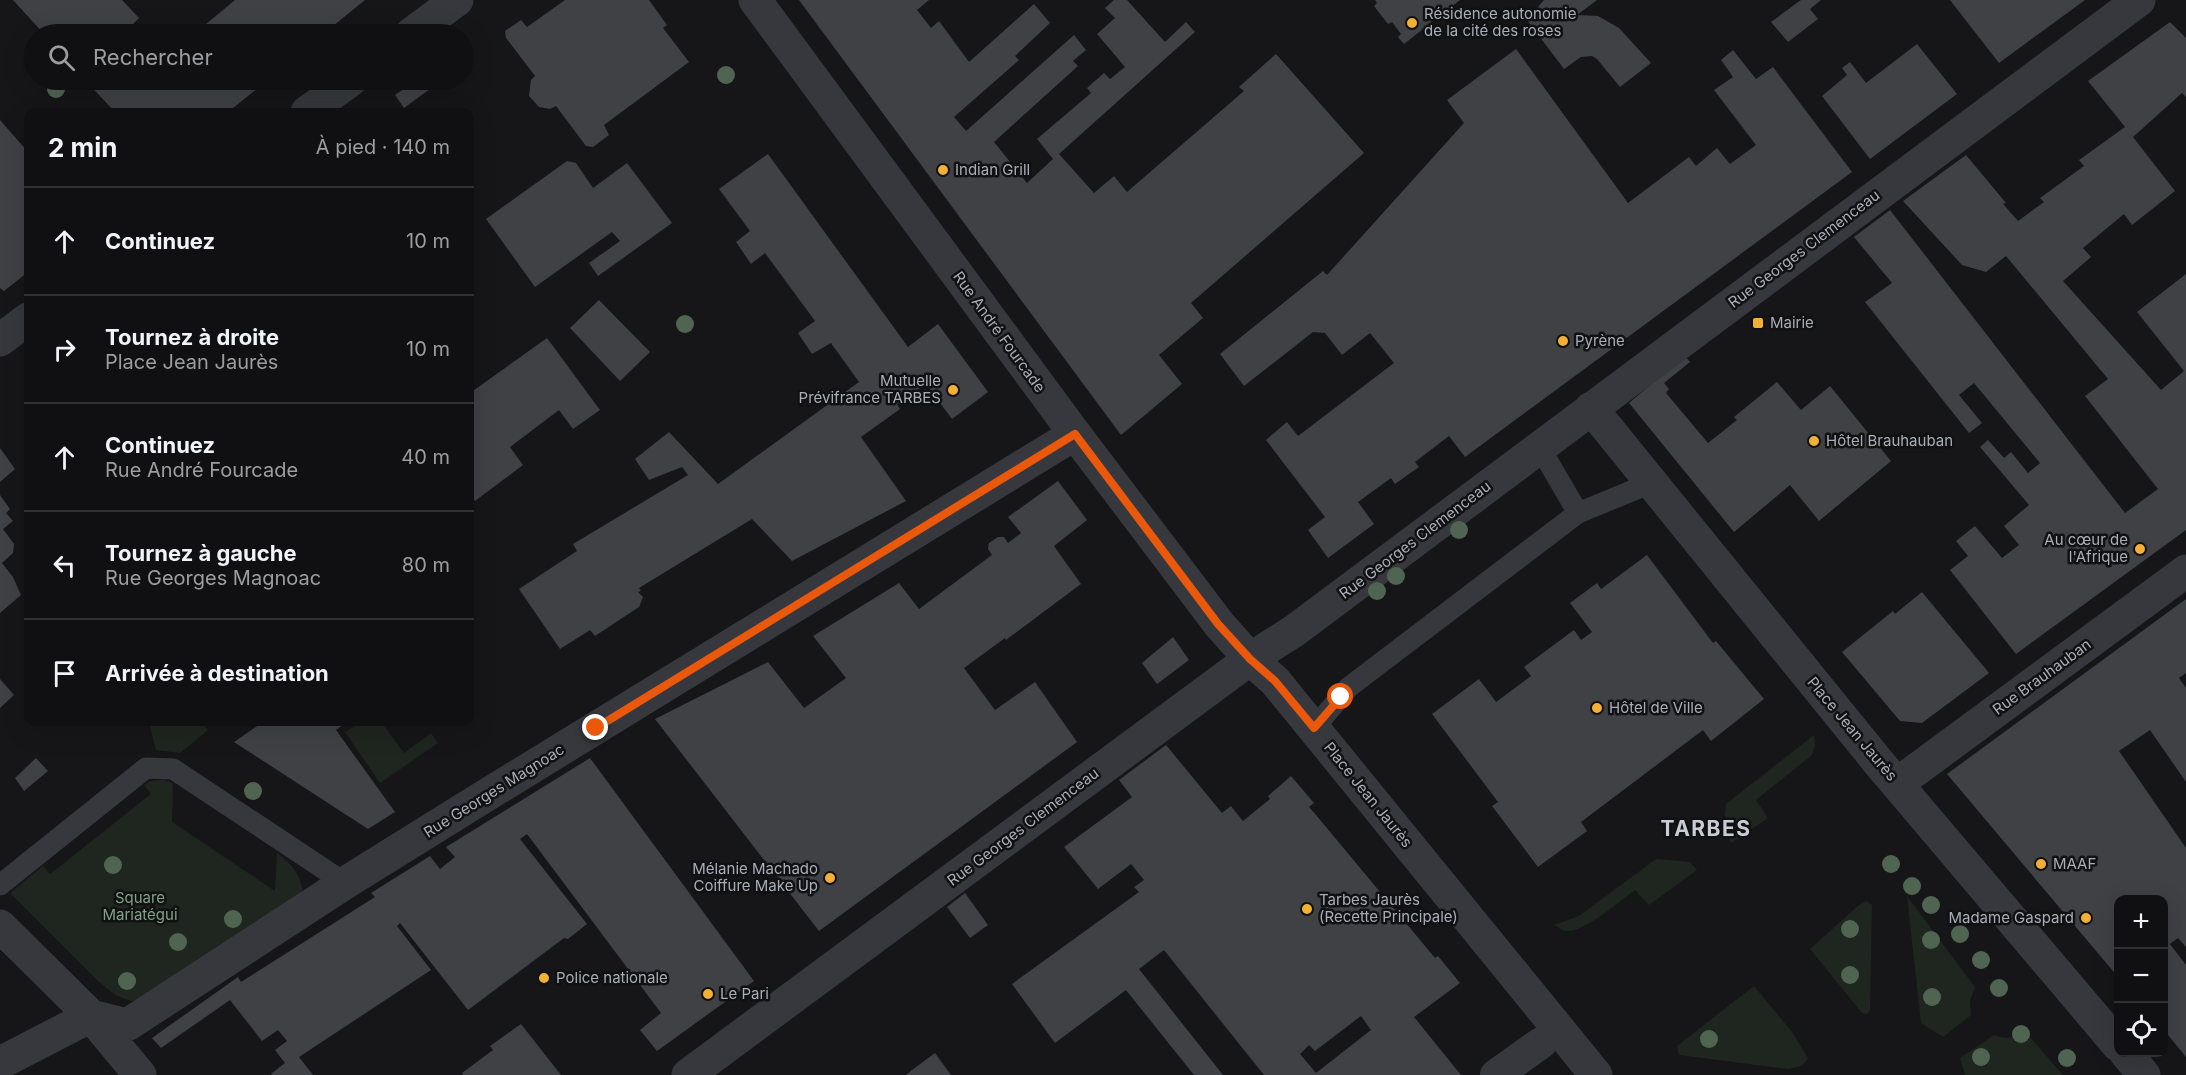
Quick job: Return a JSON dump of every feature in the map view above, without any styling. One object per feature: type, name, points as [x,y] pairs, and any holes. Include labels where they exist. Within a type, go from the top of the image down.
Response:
[{"type":"street","points":[[425,24],[457,0]]},
{"type":"street","name":"Rue André Fourcade","points":[[755,0],[1075,434],[1218,624],[1250,659]]},
{"type":"street","name":"Rue Georges Clemenceau","points":[[688,1075],[1250,659],[1294,631],[2139,0]]},
{"type":"street","points":[[312,108],[337,90]]},
{"type":"street","points":[[0,340],[24,322]]},
{"type":"street","name":"Place Jean Jaurès","points":[[1591,408],[1897,784],[2114,1041]]},
{"type":"street","name":"Rue Georges Magnoac","points":[[91,1016],[127,1024],[345,883],[1075,434]]},
{"type":"street","name":"Rue Brauhauban","points":[[1897,784],[2186,570]]},
{"type":"street","name":"Place Jean Jaurès","points":[[1250,659],[1275,681],[1596,1075]]},
{"type":"street","points":[[0,926],[91,1016],[140,1075]]},
{"type":"street","points":[[0,1063],[91,1016]]},
{"type":"street","points":[[1496,1075],[1540,1042]]},
{"type":"street","points":[[2128,1057],[2144,1075]]},
{"type":"lane","points":[[1539,446],[1578,513]]},
{"type":"lane","points":[[1314,728],[1349,687],[1578,513],[1651,483]]},
{"type":"lane","points":[[0,885],[146,768],[173,769],[345,883]]},
{"type":"green space","points":[[150,726],[204,726],[208,730],[180,753],[156,750]]},
{"type":"green space","points":[[355,726],[384,726],[404,753],[431,733],[438,743],[380,783],[345,732]]},
{"type":"green space","points":[[1814,735],[1815,744],[1812,755],[1756,800],[1768,818],[1731,843],[1724,823],[1726,804]]},
{"type":"green space","name":"Square Mariatégui","points":[[163,780],[173,783],[172,822],[275,891],[277,853],[295,871],[301,882],[303,895],[148,1000],[131,1001],[117,996],[98,981],[10,893],[43,866],[50,874],[151,794],[144,785],[151,781]]},
{"type":"green space","points":[[1656,859],[1690,862],[1697,870],[1649,905],[1635,890],[1582,927],[1566,931],[1554,925],[1579,916]]},
{"type":"green space","points":[[1907,896],[1975,987],[1970,1001],[1971,1015],[1943,1037],[1921,1023]]},
{"type":"green space","points":[[1866,901],[1872,905],[1870,1010],[1867,1014],[1862,1013],[1810,949]]},
{"type":"green space","points":[[1754,986],[1792,1032],[1808,1058],[1804,1063],[1788,1069],[1679,1055],[1677,1046]]},
{"type":"green space","points":[[2024,1030],[2063,1075],[1965,1075],[1960,1058],[1994,1035],[2010,1037]]},
{"type":"building","points":[[13,0],[122,0],[139,18],[133,24],[35,24]]},
{"type":"building","points":[[235,0],[365,0],[335,24],[206,24]]},
{"type":"building","points":[[565,0],[649,0],[667,25],[663,28],[689,62],[604,125],[609,135],[593,147],[586,146],[556,106],[550,109],[539,107],[529,96],[531,80],[535,76],[506,38],[505,31],[521,20],[527,27]]},
{"type":"building","points":[[799,0],[929,0],[917,10],[931,28],[939,21],[969,62],[1034,4],[1050,23],[1015,56],[1019,60],[954,117],[966,131],[1074,35],[1086,50],[1073,61],[1078,66],[994,142],[1027,183],[1053,159],[1037,139],[1091,93],[1087,88],[1104,73],[1110,79],[1125,67],[1097,34],[1115,18],[1105,8],[1114,0],[1127,0],[1165,42],[1186,22],[1195,32],[1059,154],[1094,193],[1114,176],[1127,192],[1244,91],[1239,87],[1276,54],[1364,153],[1191,303],[1203,318],[1159,355],[1182,384],[1121,435]]},
{"type":"building","name":"Résidence autonomie de la cité des roses","points":[[1375,0],[1460,0],[1404,44],[1398,37],[1401,34],[1392,22],[1388,24],[1374,6],[1377,3]]},
{"type":"building","points":[[1544,0],[1597,0],[1577,15],[1598,16],[1619,28],[1651,63],[1620,87],[1592,56],[1581,57],[1564,69],[1527,20]]},
{"type":"building","points":[[1801,0],[1821,0],[1810,9],[1818,19],[1788,42],[1771,22]]},
{"type":"building","points":[[1950,0],[2085,0],[1999,63]]},
{"type":"building","points":[[2170,22],[2186,38],[2186,97],[2182,93],[2133,137],[2175,191],[2132,225],[2124,214],[2083,248],[2091,257],[2063,281],[2161,390],[2184,371],[2137,312],[2186,274],[2186,530],[2016,654],[1950,570],[1968,556],[1956,541],[1975,526],[2002,558],[2019,545],[2004,526],[2029,505],[1980,447],[1988,440],[2004,458],[2011,452],[2028,473],[2040,463],[1974,383],[1959,395],[1982,423],[1969,433],[1865,302],[1892,283],[1854,237],[1890,210],[2125,513],[2158,489],[2085,396],[2108,379],[2006,256],[1986,272],[1962,265],[1903,201],[1966,155],[2018,221],[2044,202],[2040,198],[2084,166],[2079,160],[2125,127],[2088,81]]},
{"type":"building","points":[[1917,44],[1957,94],[1870,159],[1822,96],[1847,75],[1842,68],[1850,62],[1866,83]]},
{"type":"building","points":[[1516,49],[1628,203],[1689,157],[1696,166],[1717,148],[1730,164],[1756,145],[1714,90],[1733,77],[1721,60],[1733,50],[1756,79],[1773,67],[1852,172],[1465,457],[1449,436],[1415,462],[1419,467],[1395,484],[1391,478],[1358,502],[1374,524],[1328,558],[1308,530],[1325,517],[1266,440],[1287,422],[1298,436],[1394,363],[1370,333],[1342,355],[1325,333],[1313,332],[1244,386],[1220,354],[1323,271],[1327,275],[1464,123],[1447,100]]},
{"type":"building","points":[[94,90],[256,90],[233,108],[111,108]]},
{"type":"building","points":[[402,90],[428,90],[404,108],[395,95]]},
{"type":"building","points":[[0,120],[24,147],[24,275],[4,291],[0,288]]},
{"type":"building","points":[[768,154],[908,347],[938,324],[988,392],[952,419],[926,384],[897,404],[900,409],[861,437],[906,501],[792,561],[752,519],[639,588],[641,591],[638,592],[643,597],[639,607],[595,636],[590,630],[560,649],[519,589],[577,551],[573,544],[688,475],[682,467],[649,480],[635,459],[669,432],[718,484],[859,382],[831,343],[812,354],[798,333],[815,321],[765,253],[751,264],[736,242],[750,231],[719,189]]},
{"type":"building","points":[[567,161],[576,163],[593,188],[627,163],[672,223],[598,276],[589,263],[620,241],[612,232],[535,287],[486,219]]},
{"type":"building","points":[[599,300],[650,352],[620,381],[570,328]]},
{"type":"building","points":[[547,338],[600,410],[573,429],[559,410],[510,447],[523,465],[475,501],[474,390]]},
{"type":"building","points":[[1685,356],[1690,362],[1664,383],[1669,389],[1666,393],[1708,443],[1737,420],[1734,417],[1777,382],[1801,410],[1830,386],[1891,461],[1819,521],[1790,485],[1734,532],[1629,403]]},
{"type":"building","points":[[0,448],[15,469],[0,482]]},
{"type":"building","points":[[1058,481],[1087,520],[1054,546],[1081,584],[964,668],[995,710],[1035,682],[1077,742],[819,931],[655,719],[768,662],[804,708],[846,678],[813,636],[899,583],[919,609],[992,555],[988,549],[989,543],[998,537],[1004,537],[1008,543],[1021,533],[1008,517]]},
{"type":"building","points":[[0,495],[10,509],[6,513],[13,521],[3,529],[14,544],[13,553],[2,563],[13,577],[21,595],[0,613]]},
{"type":"building","name":"Hôtel de Ville","points":[[1647,555],[1713,643],[1716,641],[1764,699],[1711,741],[1703,730],[1581,822],[1587,831],[1538,867],[1492,806],[1498,802],[1432,714],[1479,679],[1496,702],[1531,676],[1524,667],[1574,630],[1581,640],[1592,632],[1570,603],[1597,583],[1601,589]]},
{"type":"building","points":[[1922,592],[1989,673],[1922,723],[1900,721],[1842,652],[1893,611],[1895,614]]},
{"type":"building","points":[[2186,599],[2186,673],[2179,678],[2186,688],[2186,782],[2150,730],[2119,751],[2186,848],[2186,947],[2178,938],[2170,944],[2186,965],[2186,1057],[2168,1035],[2168,895],[2114,895],[2114,972],[1947,774]]},
{"type":"building","points":[[1173,637],[1189,660],[1157,684],[1142,663]]},
{"type":"building","points":[[0,679],[14,695],[0,708]]},
{"type":"building","points":[[257,726],[342,726],[336,730],[395,812],[368,829],[234,742]]},
{"type":"building","points":[[1166,745],[1222,813],[1231,806],[1243,821],[1270,799],[1268,796],[1291,776],[1314,803],[1309,807],[1435,958],[1438,956],[1460,983],[1414,1017],[1461,1075],[1264,1075],[1164,950],[1139,969],[1223,1075],[1194,1075],[1126,990],[1055,1043],[1012,984],[1139,892],[1134,887],[1144,880],[1131,864],[1098,889],[1064,847],[1132,797],[1119,780]],"holes":[[[1361,1016],[1371,1030],[1316,1073],[1300,1054],[1309,1045],[1315,1051]]]},
{"type":"building","points":[[36,758],[48,771],[24,791],[15,778]]},
{"type":"building","points":[[590,758],[754,981],[657,1051],[640,1030],[661,1013],[527,834],[520,839],[587,924],[568,939],[564,938],[468,1010],[400,923],[397,926],[431,970],[299,1057],[313,1075],[272,1075],[285,1063],[275,1050],[287,1041],[278,1030],[262,1041],[230,1000],[161,1048],[152,1038],[238,977],[241,982],[375,897],[371,893],[430,856],[440,869],[455,857],[446,847]]},
{"type":"building","points":[[965,893],[988,925],[970,938],[947,907]]},
{"type":"building","points":[[521,1024],[561,1075],[463,1075],[462,1073],[493,1050],[490,1046]]},
{"type":"building","points":[[935,1053],[951,1075],[906,1075],[912,1070]]},
{"type":"place","name":"Résidence autonomie de la cité des roses","points":[[1412,23]]},
{"type":"place","name":"Indian Grill","points":[[943,170]]},
{"type":"place","name":"Mairie","points":[[1758,323]]},
{"type":"place","name":"Pyrène","points":[[1563,341]]},
{"type":"place","name":"Mutuelle Prévifrance TARBES","points":[[953,390]]},
{"type":"place","name":"Hôtel Brauhauban","points":[[1814,441]]},
{"type":"place","name":"Au cœur de l'Afrique","points":[[2140,549]]},
{"type":"place","name":"Hôtel de Ville","points":[[1597,708]]},
{"type":"place","name":"MAAF","points":[[2041,864]]},
{"type":"place","name":"Mélanie Machado Coiffure Make Up","points":[[830,878]]},
{"type":"place","name":"Tarbes Jaurès (Recette Principale)","points":[[1307,909]]},
{"type":"place","name":"Madame Gaspard","points":[[2086,918]]},
{"type":"place","name":"Police nationale","points":[[544,978]]},
{"type":"place","name":"Le Pari","points":[[708,994]]},
{"type":"district","name":"TARBES","points":[[1706,829]]},
{"type":"route","points":[[596,728],[1075,434],[1218,624],[1250,659],[1275,681],[1314,728],[1341,697]]}]
